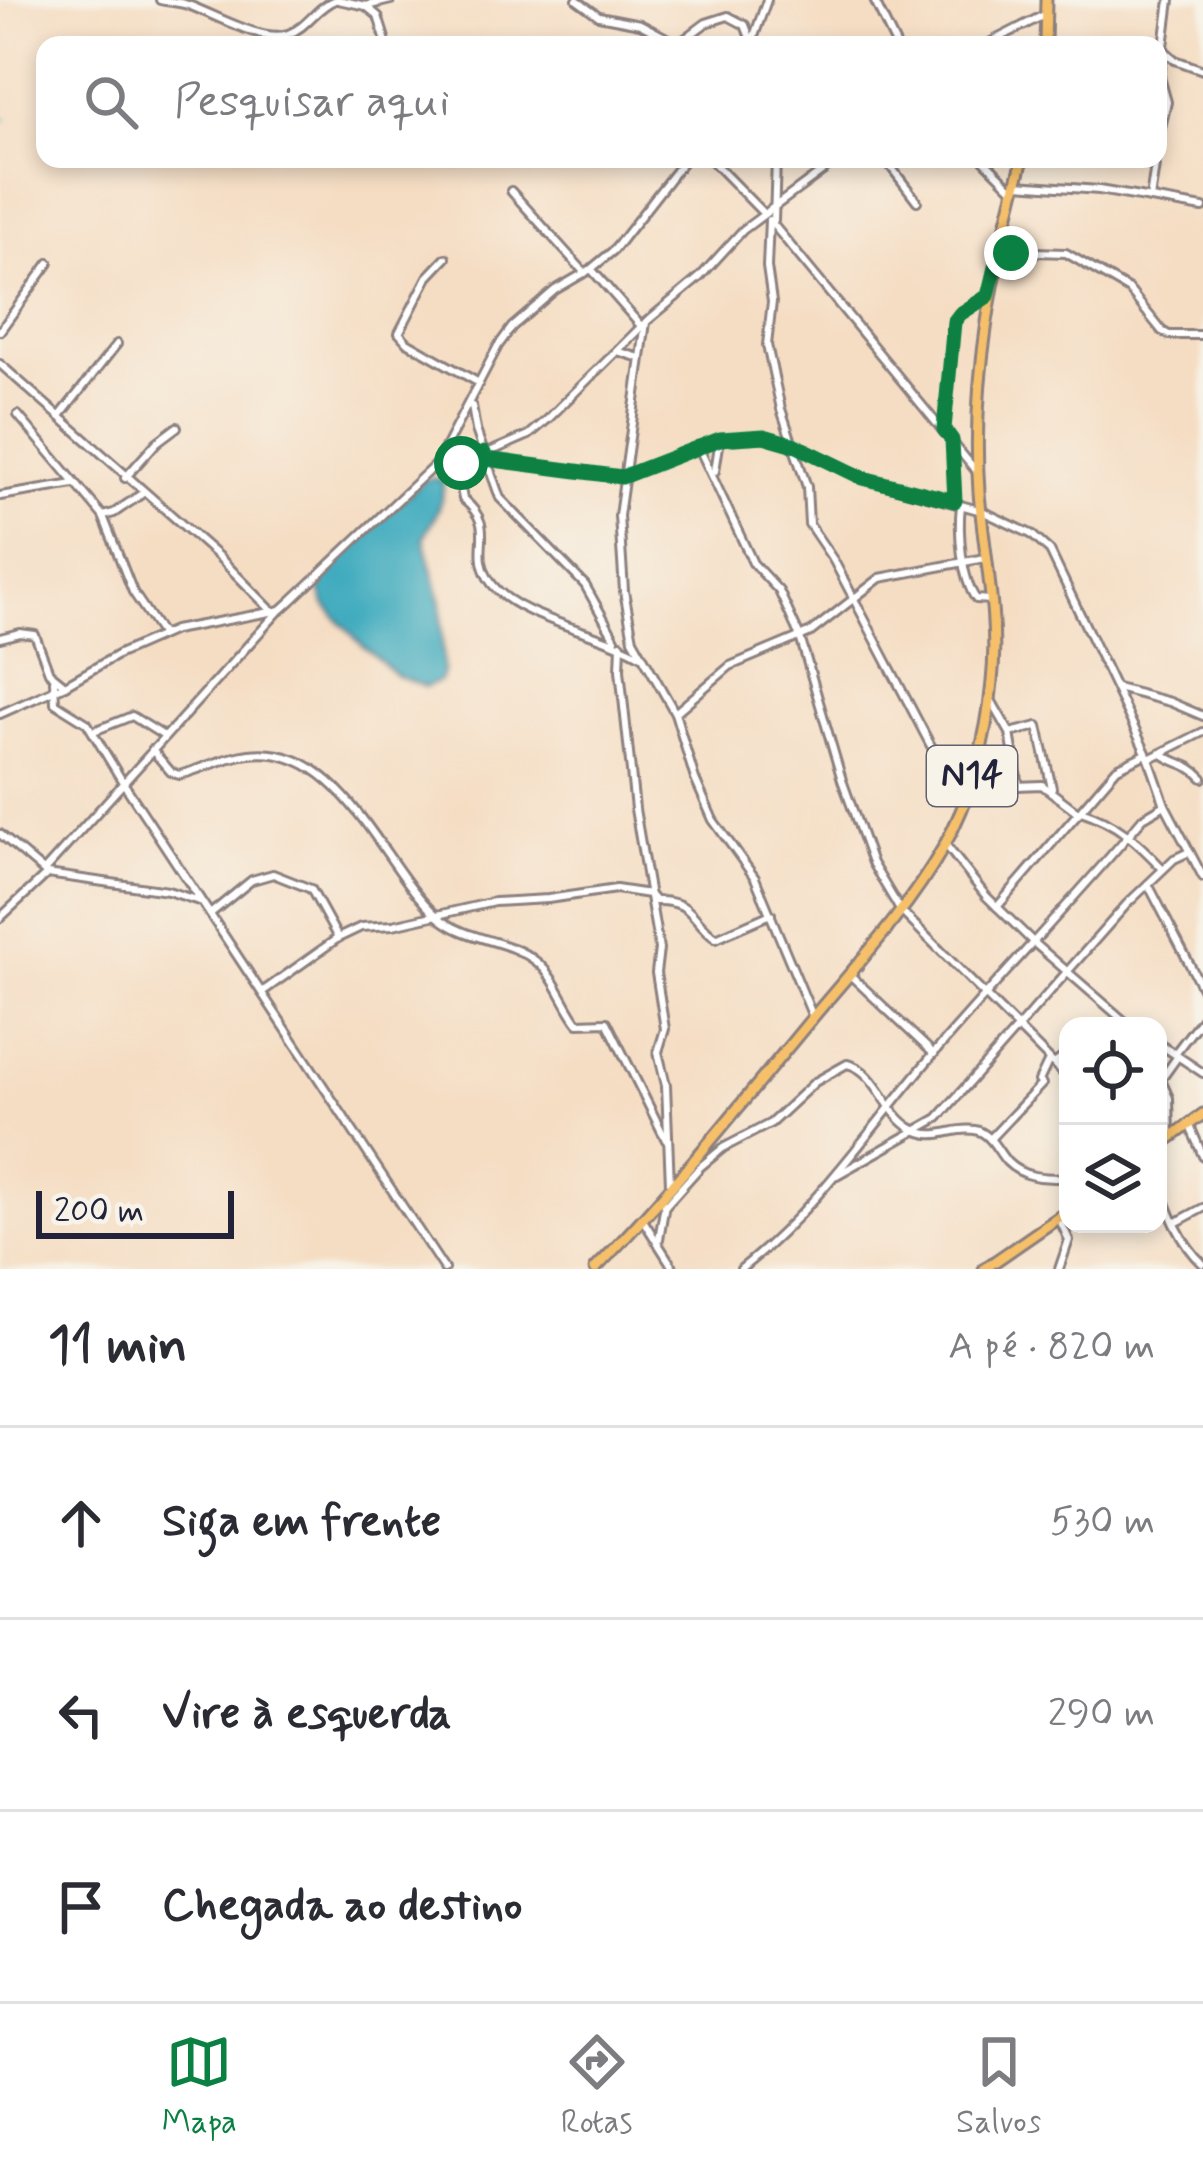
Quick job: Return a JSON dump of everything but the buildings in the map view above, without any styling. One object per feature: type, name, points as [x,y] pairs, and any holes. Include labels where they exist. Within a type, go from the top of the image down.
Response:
[{"type":"main road","points":[[1046,36],[1049,5]]},
{"type":"main road","name":"N14","points":[[595,1269],[667,1197],[900,910],[945,844],[968,793],[990,698],[991,600],[977,414],[988,296],[1020,168]]},
{"type":"main road","points":[[1167,1140],[1203,1114]]},
{"type":"main road","points":[[984,1269],[1059,1218]]},
{"type":"street","points":[[160,0],[179,2],[273,36]]},
{"type":"street","points":[[279,36],[297,30],[326,3],[337,0],[366,6],[391,0]]},
{"type":"street","points":[[577,0],[598,16],[640,24],[663,36]]},
{"type":"street","points":[[755,36],[767,0]]},
{"type":"street","points":[[874,0],[892,36]]},
{"type":"street","points":[[1166,36],[1170,0]]},
{"type":"street","points":[[999,36],[1049,5]]},
{"type":"street","points":[[366,6],[378,16],[384,36]]},
{"type":"street","points":[[689,36],[706,23],[728,16],[745,26],[749,36]]},
{"type":"street","points":[[1167,53],[1203,70]]},
{"type":"street","points":[[0,918],[46,873],[277,610],[437,464],[512,327],[555,290],[588,271],[628,234],[678,168]]},
{"type":"street","points":[[719,168],[769,220],[979,474]]},
{"type":"street","points":[[775,168],[769,220],[767,267],[772,302],[767,345],[807,487],[809,524],[931,746],[968,793],[1042,785],[1080,812],[1110,821],[1130,834],[1163,869]]},
{"type":"street","points":[[485,456],[548,419],[643,324],[769,220],[772,206],[826,168]]},
{"type":"street","points":[[892,168],[917,201]]},
{"type":"street","points":[[993,168],[1015,187],[1203,208]]},
{"type":"street","points":[[1150,199],[1155,168]]},
{"type":"street","points":[[512,191],[643,324]]},
{"type":"street","points":[[999,251],[1066,253],[1129,290],[1162,331],[1203,335]]},
{"type":"street","points":[[446,258],[428,277],[399,333],[406,342],[479,383]]},
{"type":"street","points":[[0,332],[49,263]]},
{"type":"street","points":[[944,429],[954,322],[988,296]]},
{"type":"street","points":[[643,324],[619,516],[624,591],[639,655],[675,713],[713,820],[755,878],[813,1017]]},
{"type":"street","points":[[60,416],[117,344]]},
{"type":"street","points":[[617,350],[640,358]]},
{"type":"street","points":[[0,364],[277,610]]},
{"type":"street","points":[[471,403],[500,498],[585,585],[619,643],[628,750],[659,949],[656,973],[665,1029],[658,1052],[666,1085],[667,1197],[658,1241]]},
{"type":"street","points":[[18,415],[103,516],[133,592],[162,635]]},
{"type":"street","points":[[459,424],[494,448]]},
{"type":"street","points":[[125,478],[177,427]]},
{"type":"street","points":[[437,464],[485,456],[622,477],[720,439],[764,436],[795,445],[863,478],[958,503],[1031,534],[1050,550],[1203,877]]},
{"type":"street","points":[[714,475],[720,439]]},
{"type":"street","points":[[952,440],[972,595],[991,600]]},
{"type":"street","points":[[698,446],[753,563],[779,591],[800,637],[872,862],[900,910],[1059,1070]]},
{"type":"street","points":[[456,463],[463,499],[476,508],[484,524],[482,568],[496,589],[536,612],[639,655]]},
{"type":"street","points":[[0,496],[74,484]]},
{"type":"street","points":[[103,516],[143,493]]},
{"type":"street","points":[[675,713],[730,666],[831,620],[853,597],[893,573],[987,558]]},
{"type":"street","points":[[0,714],[52,693],[162,635],[194,624],[277,610]]},
{"type":"street","points":[[0,638],[35,635],[54,680],[56,703],[88,723],[444,1269]]},
{"type":"street","points":[[54,680],[65,685]]},
{"type":"street","points":[[1117,688],[1203,716]]},
{"type":"street","points":[[990,698],[1010,733],[1019,786]]},
{"type":"street","points":[[93,732],[132,716],[164,736]]},
{"type":"street","points":[[1010,733],[1038,726],[1053,790]]},
{"type":"street","points":[[998,907],[1117,768],[1203,732]]},
{"type":"street","points":[[152,750],[179,775],[213,760],[251,753],[307,766],[344,796],[436,916],[466,936],[489,940],[538,963],[578,1023],[607,1022],[666,1140]]},
{"type":"street","points":[[1161,753],[1188,764],[1203,778]]},
{"type":"street","points":[[741,1269],[781,1238],[1032,941],[1154,809],[1166,805]]},
{"type":"street","points":[[0,834],[46,873],[168,891],[203,903]]},
{"type":"street","points":[[945,844],[1032,941],[1120,1017]]},
{"type":"street","points":[[834,1176],[917,1131],[949,1107],[1163,869],[1191,856],[1203,857]]},
{"type":"street","points":[[210,914],[252,880],[273,874],[310,889],[338,938]]},
{"type":"street","points":[[1148,884],[1203,991]]},
{"type":"street","points":[[262,992],[361,927],[494,902],[616,889],[649,893],[656,901],[686,906],[716,938],[771,914]]},
{"type":"street","points":[[849,974],[934,1054]]},
{"type":"street","points":[[1167,1070],[1203,1018]]},
{"type":"street","points":[[1167,1048],[1203,1073]]},
{"type":"street","points":[[990,1139],[1042,1084],[1039,1081],[1051,1062],[1059,1058]]},
{"type":"street","points":[[667,1197],[723,1148],[771,1123],[815,1082],[847,1064],[862,1069],[889,1107],[917,1131],[940,1136],[974,1130],[990,1139],[1012,1166],[1042,1179],[1059,1178]]},
{"type":"street","points":[[1167,1094],[1170,1138]]},
{"type":"street","points":[[1189,1124],[1203,1156]]},
{"type":"street","points":[[1167,1205],[1189,1251],[1203,1264]]},
{"type":"street","points":[[1174,1223],[1203,1208]]},
{"type":"street","points":[[643,1220],[674,1269]]},
{"type":"street","points":[[1059,1269],[1068,1233]]},
{"type":"water","points":[[424,480],[443,481],[442,497],[424,538],[441,603],[443,672],[440,681],[425,687],[397,676],[360,643],[326,606],[320,591],[338,560]]},
{"type":"waterway","points":[[0,118],[5,120]]},
{"type":"route","points":[[461,463],[484,453],[486,459],[622,477],[720,439],[764,436],[795,445],[863,478],[955,501],[952,440],[944,429],[954,322],[988,296],[999,251],[1011,253]]}]
